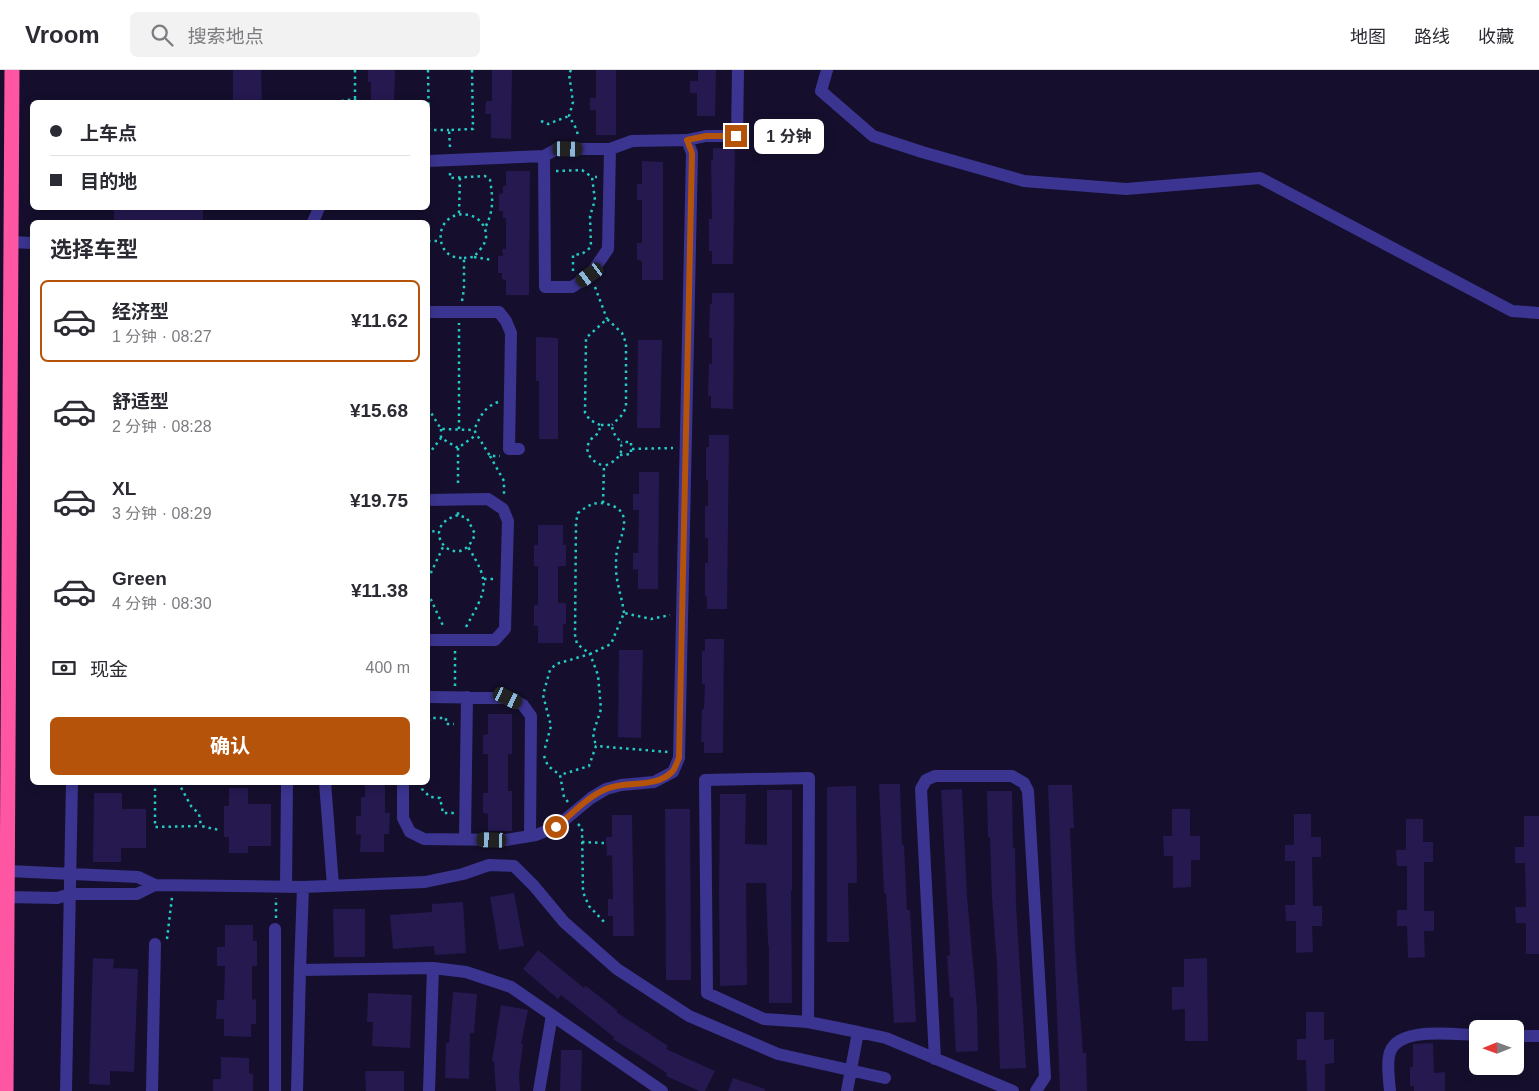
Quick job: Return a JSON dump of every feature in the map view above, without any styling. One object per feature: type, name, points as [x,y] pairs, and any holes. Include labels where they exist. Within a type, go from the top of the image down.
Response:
[{"type":"highway","points":[[6,1091],[12,70]]},
{"type":"street","points":[[430,161],[544,156],[557,149],[610,149],[632,141],[687,140],[706,136],[736,136],[738,70]]},
{"type":"street","points":[[828,70],[821,91],[873,136],[1024,181],[1126,189],[1260,178],[1512,311],[1539,313]]},
{"type":"street","points":[[403,785],[403,818],[410,832],[424,839],[506,840],[530,836],[556,827],[591,798],[606,789],[621,785],[654,782],[673,772],[679,758],[686,448],[692,153],[687,140]]},
{"type":"street","points":[[544,156],[545,288],[572,287],[590,275],[608,249],[610,149]]},
{"type":"street","points":[[11,242],[30,243]]},
{"type":"street","points":[[430,312],[500,312],[506,321],[511,333],[509,448],[519,449]]},
{"type":"street","points":[[430,500],[488,499],[503,509],[508,521],[505,629],[495,640],[430,640]]},
{"type":"street","points":[[430,697],[508,698],[523,705],[530,716],[530,836]]},
{"type":"street","points":[[461,697],[466,724],[465,839]]},
{"type":"street","points":[[936,1059],[921,789],[926,780],[935,776],[1012,776],[1024,783],[1028,791],[1045,1077],[1036,1091]]},
{"type":"street","points":[[808,1022],[809,778],[706,780],[707,993],[764,1019],[808,1022],[886,1038],[1013,1091]]},
{"type":"street","points":[[66,1091],[72,785]]},
{"type":"street","points":[[281,887],[286,785]]},
{"type":"street","points":[[325,785],[333,886]]},
{"type":"street","points":[[8,871],[138,877],[155,885],[173,886],[303,887],[425,882],[463,874],[489,864],[514,866],[534,886],[564,922],[618,969],[689,1016],[778,1054],[884,1078]]},
{"type":"street","points":[[7,897],[57,898],[71,894],[137,894],[155,885]]},
{"type":"street","points":[[296,1091],[303,887]]},
{"type":"street","points":[[275,1091],[276,929]]},
{"type":"street","points":[[152,1091],[155,944]]},
{"type":"street","points":[[300,970],[433,968],[466,972],[511,987],[661,1091]]},
{"type":"street","points":[[429,1091],[433,968]]},
{"type":"street","points":[[539,1091],[552,1015]]},
{"type":"street","points":[[847,1091],[858,1032]]},
{"type":"street","points":[[1390,1091],[1389,1054],[1397,1043],[1406,1037],[1418,1034],[1469,1035]]},
{"type":"street","points":[[1524,1036],[1539,1036]]},
{"type":"path","points":[[355,70],[355,100]]},
{"type":"path","points":[[428,70],[428,100]]},
{"type":"path","points":[[571,70],[573,102],[569,116],[577,130],[579,149]]},
{"type":"path","points":[[541,121],[548,124],[569,116]]},
{"type":"path","points":[[430,130],[450,130]]},
{"type":"path","points":[[544,172],[582,170],[592,177],[610,177]]},
{"type":"path","points":[[459,213],[460,177]]},
{"type":"path","points":[[572,287],[573,255],[582,254],[591,247],[590,216],[595,200],[592,177]]},
{"type":"path","points":[[474,257],[486,239],[485,228],[479,220],[470,214],[459,213],[446,220],[441,229],[441,241],[445,252],[455,258],[474,257],[492,260]]},
{"type":"path","points":[[430,241],[441,241]]},
{"type":"path","points":[[459,429],[459,312],[464,289],[464,258]]},
{"type":"path","points":[[590,275],[607,319],[622,333],[626,343],[626,408],[621,416],[612,424],[600,425],[590,420],[585,413],[586,338],[607,319]]},
{"type":"path","points":[[474,430],[480,416],[487,407],[497,402],[510,401]]},
{"type":"path","points":[[430,411],[441,429],[441,438],[430,452]]},
{"type":"path","points":[[612,424],[612,434],[620,442],[631,442],[631,454],[620,455]]},
{"type":"path","points":[[600,425],[599,433],[591,437],[587,450],[590,458],[596,464],[604,466],[613,463],[620,455],[620,442]]},
{"type":"path","points":[[441,429],[474,430]]},
{"type":"path","points":[[474,430],[504,481],[504,495],[497,505]]},
{"type":"path","points":[[458,448],[477,435]]},
{"type":"path","points":[[441,438],[458,448]]},
{"type":"path","points":[[458,448],[458,515]]},
{"type":"path","points":[[632,449],[686,448]]},
{"type":"path","points":[[490,456],[518,455],[519,449]]},
{"type":"path","points":[[603,503],[604,466]]},
{"type":"path","points":[[560,775],[588,766],[596,746],[593,734],[602,709],[598,675],[590,654],[576,644],[575,635],[576,522],[578,513],[590,504],[603,503],[613,506],[621,512],[626,523],[616,561],[618,588],[622,595],[624,613],[611,644],[590,654],[556,664],[550,670],[543,695],[551,726],[543,753],[548,766],[560,775],[564,797],[582,828],[583,892],[589,906],[606,924]]},
{"type":"path","points":[[458,515],[467,518],[473,525],[476,534],[468,547],[459,551],[451,551],[443,547],[439,533],[442,525],[448,518],[458,515]]},
{"type":"path","points":[[430,530],[439,533]]},
{"type":"path","points":[[430,576],[443,547]]},
{"type":"path","points":[[455,640],[484,591],[484,579],[468,547]]},
{"type":"path","points":[[430,596],[455,640],[461,697]]},
{"type":"path","points":[[624,613],[651,619],[682,612]]},
{"type":"path","points":[[430,719],[446,718],[446,724],[466,724]]},
{"type":"path","points":[[596,746],[679,753]]},
{"type":"path","points":[[155,785],[155,828],[201,826],[219,830]]},
{"type":"path","points":[[180,785],[191,806],[200,814],[201,826]]},
{"type":"path","points":[[422,785],[422,789],[430,797],[440,798],[443,814],[465,813]]},
{"type":"path","points":[[582,842],[604,843]]},
{"type":"path","points":[[155,944],[167,940],[173,886]]},
{"type":"path","points":[[276,929],[281,887]]},
{"type":"building","points":[[233,70],[261,70],[262,100],[233,100]]},
{"type":"building","points":[[368,70],[395,70],[394,100],[371,100],[371,82],[368,82]]},
{"type":"building","points":[[492,70],[512,70],[511,139],[491,138],[491,114],[485,114],[486,101],[492,101]]},
{"type":"building","points":[[596,70],[616,70],[616,135],[596,135],[596,110],[590,110],[590,98],[596,98]]},
{"type":"building","points":[[698,70],[716,70],[715,116],[697,116],[697,93],[690,93],[690,81],[698,81]]},
{"type":"building","points":[[713,148],[735,149],[733,264],[712,264],[712,251],[709,251],[709,219],[712,219],[711,160],[713,160]]},
{"type":"building","points":[[642,161],[663,162],[663,280],[642,280],[642,261],[637,260],[637,243],[642,243],[642,200],[637,200],[637,184],[642,184]]},
{"type":"building","points":[[506,171],[530,171],[529,295],[506,295],[506,280],[502,279],[502,273],[498,273],[498,256],[503,256],[502,249],[506,249],[506,218],[503,218],[503,211],[499,211],[499,194],[503,193],[503,186],[506,186]]},
{"type":"building","points":[[114,210],[203,210],[203,220],[114,220]]},
{"type":"building","points":[[712,293],[734,293],[733,409],[711,408],[711,396],[708,396],[709,364],[712,364],[712,338],[709,338]]},
{"type":"building","points":[[536,337],[558,338],[558,439],[539,439],[539,381],[536,381]]},
{"type":"building","points":[[638,340],[662,340],[660,428],[637,428]]},
{"type":"building","points":[[709,435],[729,435],[727,609],[707,609],[707,597],[705,596],[705,563],[708,563],[708,538],[705,538],[705,506],[708,506],[706,447],[709,447]]},
{"type":"building","points":[[639,472],[659,472],[658,589],[638,589],[638,569],[633,570],[633,553],[638,553],[639,510],[633,510],[633,494],[639,494]]},
{"type":"building","points":[[538,525],[563,525],[563,545],[566,545],[566,566],[558,566],[558,603],[566,603],[566,624],[563,624],[563,643],[538,643],[538,626],[534,626],[534,605],[538,605],[538,566],[534,566],[534,545],[538,545]]},
{"type":"building","points":[[705,639],[724,639],[723,753],[704,753],[704,742],[701,742],[705,684],[702,684],[702,651],[705,651]]},
{"type":"building","points":[[619,650],[643,650],[641,738],[618,737]]},
{"type":"building","points":[[488,714],[512,714],[512,754],[508,754],[508,791],[512,791],[512,831],[488,831],[488,814],[483,813],[483,793],[488,793],[488,754],[483,754],[483,735],[488,734]]},
{"type":"building","points":[[879,784],[900,784],[902,845],[904,845],[907,910],[910,910],[916,1022],[894,1023],[886,893],[884,893]]},
{"type":"building","points":[[365,785],[385,785],[385,813],[390,813],[389,834],[384,834],[384,852],[360,852],[361,835],[356,834],[356,816],[361,816],[361,797],[365,797]]},
{"type":"building","points":[[1048,785],[1072,785],[1074,828],[1070,828],[1075,946],[1083,1053],[1086,1053],[1087,1091],[1060,1091]]},
{"type":"building","points":[[856,786],[857,883],[848,883],[849,942],[827,942],[827,787]]},
{"type":"building","points":[[229,788],[248,788],[248,804],[271,804],[271,846],[248,846],[248,853],[229,853],[229,837],[224,837],[224,806],[229,806]]},
{"type":"building","points":[[962,789],[967,897],[977,1008],[978,1051],[956,1052],[953,997],[950,997],[947,956],[950,955],[941,790]]},
{"type":"building","points":[[767,790],[792,790],[792,1003],[769,1003],[766,883],[746,883],[747,985],[720,986],[720,794],[746,794],[745,844],[767,845]]},
{"type":"building","points":[[987,791],[1012,791],[1013,848],[1015,848],[1016,905],[1026,1068],[1000,1069],[997,965],[990,837],[988,837]]},
{"type":"building","points":[[94,793],[122,793],[122,809],[146,809],[146,848],[121,848],[121,862],[93,862]]},
{"type":"building","points":[[665,809],[690,809],[691,980],[666,980]]},
{"type":"building","points":[[1172,809],[1190,809],[1190,836],[1200,836],[1200,860],[1191,860],[1191,887],[1173,888],[1173,856],[1164,856],[1163,836],[1172,836]]},
{"type":"building","points":[[1294,814],[1311,814],[1311,837],[1321,837],[1321,857],[1312,857],[1313,906],[1322,906],[1322,926],[1312,926],[1313,952],[1296,953],[1296,921],[1286,921],[1285,905],[1295,905],[1295,861],[1285,861],[1285,845],[1294,845]]},
{"type":"building","points":[[612,815],[632,815],[634,936],[613,936],[613,916],[608,916],[608,899],[613,899],[612,855],[607,856],[606,837],[612,837]]},
{"type":"building","points":[[1524,816],[1539,816],[1539,954],[1526,954],[1526,923],[1516,923],[1515,907],[1526,907],[1525,863],[1515,863],[1515,847],[1524,847]]},
{"type":"building","points":[[1406,819],[1423,819],[1423,842],[1433,842],[1433,862],[1424,862],[1424,911],[1434,911],[1434,931],[1424,931],[1425,957],[1408,958],[1407,926],[1397,926],[1397,910],[1407,910],[1407,866],[1397,866],[1396,850],[1406,850]]},
{"type":"building","points":[[514,893],[524,946],[499,950],[490,897]]},
{"type":"building","points":[[463,902],[466,953],[435,955],[434,946],[393,949],[390,915],[432,912],[432,904]]},
{"type":"building","points":[[333,909],[365,909],[365,957],[334,957]]},
{"type":"building","points":[[225,925],[253,925],[253,941],[257,941],[257,966],[252,966],[252,1000],[256,999],[256,1024],[251,1024],[251,1037],[224,1036],[224,1019],[216,1019],[217,1000],[224,1000],[225,966],[217,966],[217,947],[225,947]]},
{"type":"building","points":[[538,950],[584,988],[586,986],[618,1011],[616,1012],[668,1046],[666,1049],[715,1071],[705,1091],[699,1091],[666,1076],[667,1073],[613,1039],[614,1037],[561,995],[558,999],[523,969]]},
{"type":"building","points":[[93,958],[114,959],[113,968],[138,969],[134,1072],[110,1071],[110,1085],[89,1084]]},
{"type":"building","points":[[1207,958],[1208,1041],[1185,1041],[1185,1009],[1172,1010],[1172,987],[1184,987],[1184,959]]},
{"type":"building","points":[[453,992],[477,994],[474,1033],[470,1033],[469,1079],[445,1078],[446,1043],[449,1043]]},
{"type":"building","points":[[368,993],[412,995],[410,1048],[372,1046],[373,1022],[367,1022]]},
{"type":"building","points":[[501,1005],[528,1010],[521,1044],[523,1044],[519,1075],[520,1091],[496,1091],[494,1061],[492,1061]]},
{"type":"building","points":[[1306,1012],[1324,1012],[1324,1040],[1334,1039],[1334,1063],[1325,1064],[1325,1091],[1307,1091],[1306,1060],[1297,1060],[1297,1039],[1306,1039]]},
{"type":"building","points":[[1433,1043],[1434,1073],[1445,1072],[1445,1091],[1414,1091],[1414,1086],[1410,1086],[1410,1067],[1413,1067],[1413,1044]]},
{"type":"building","points":[[561,1050],[582,1050],[581,1091],[560,1091]]},
{"type":"building","points":[[221,1057],[249,1058],[249,1073],[253,1074],[253,1091],[213,1091],[213,1079],[221,1079]]},
{"type":"building","points":[[365,1071],[404,1071],[404,1091],[366,1091]]},
{"type":"building","points":[[733,1078],[765,1089],[765,1091],[728,1091]]},
{"type":"route","points":[[556,827],[591,798],[606,789],[621,785],[654,782],[673,772],[679,758],[692,153],[687,140],[706,136],[736,136]]}]
